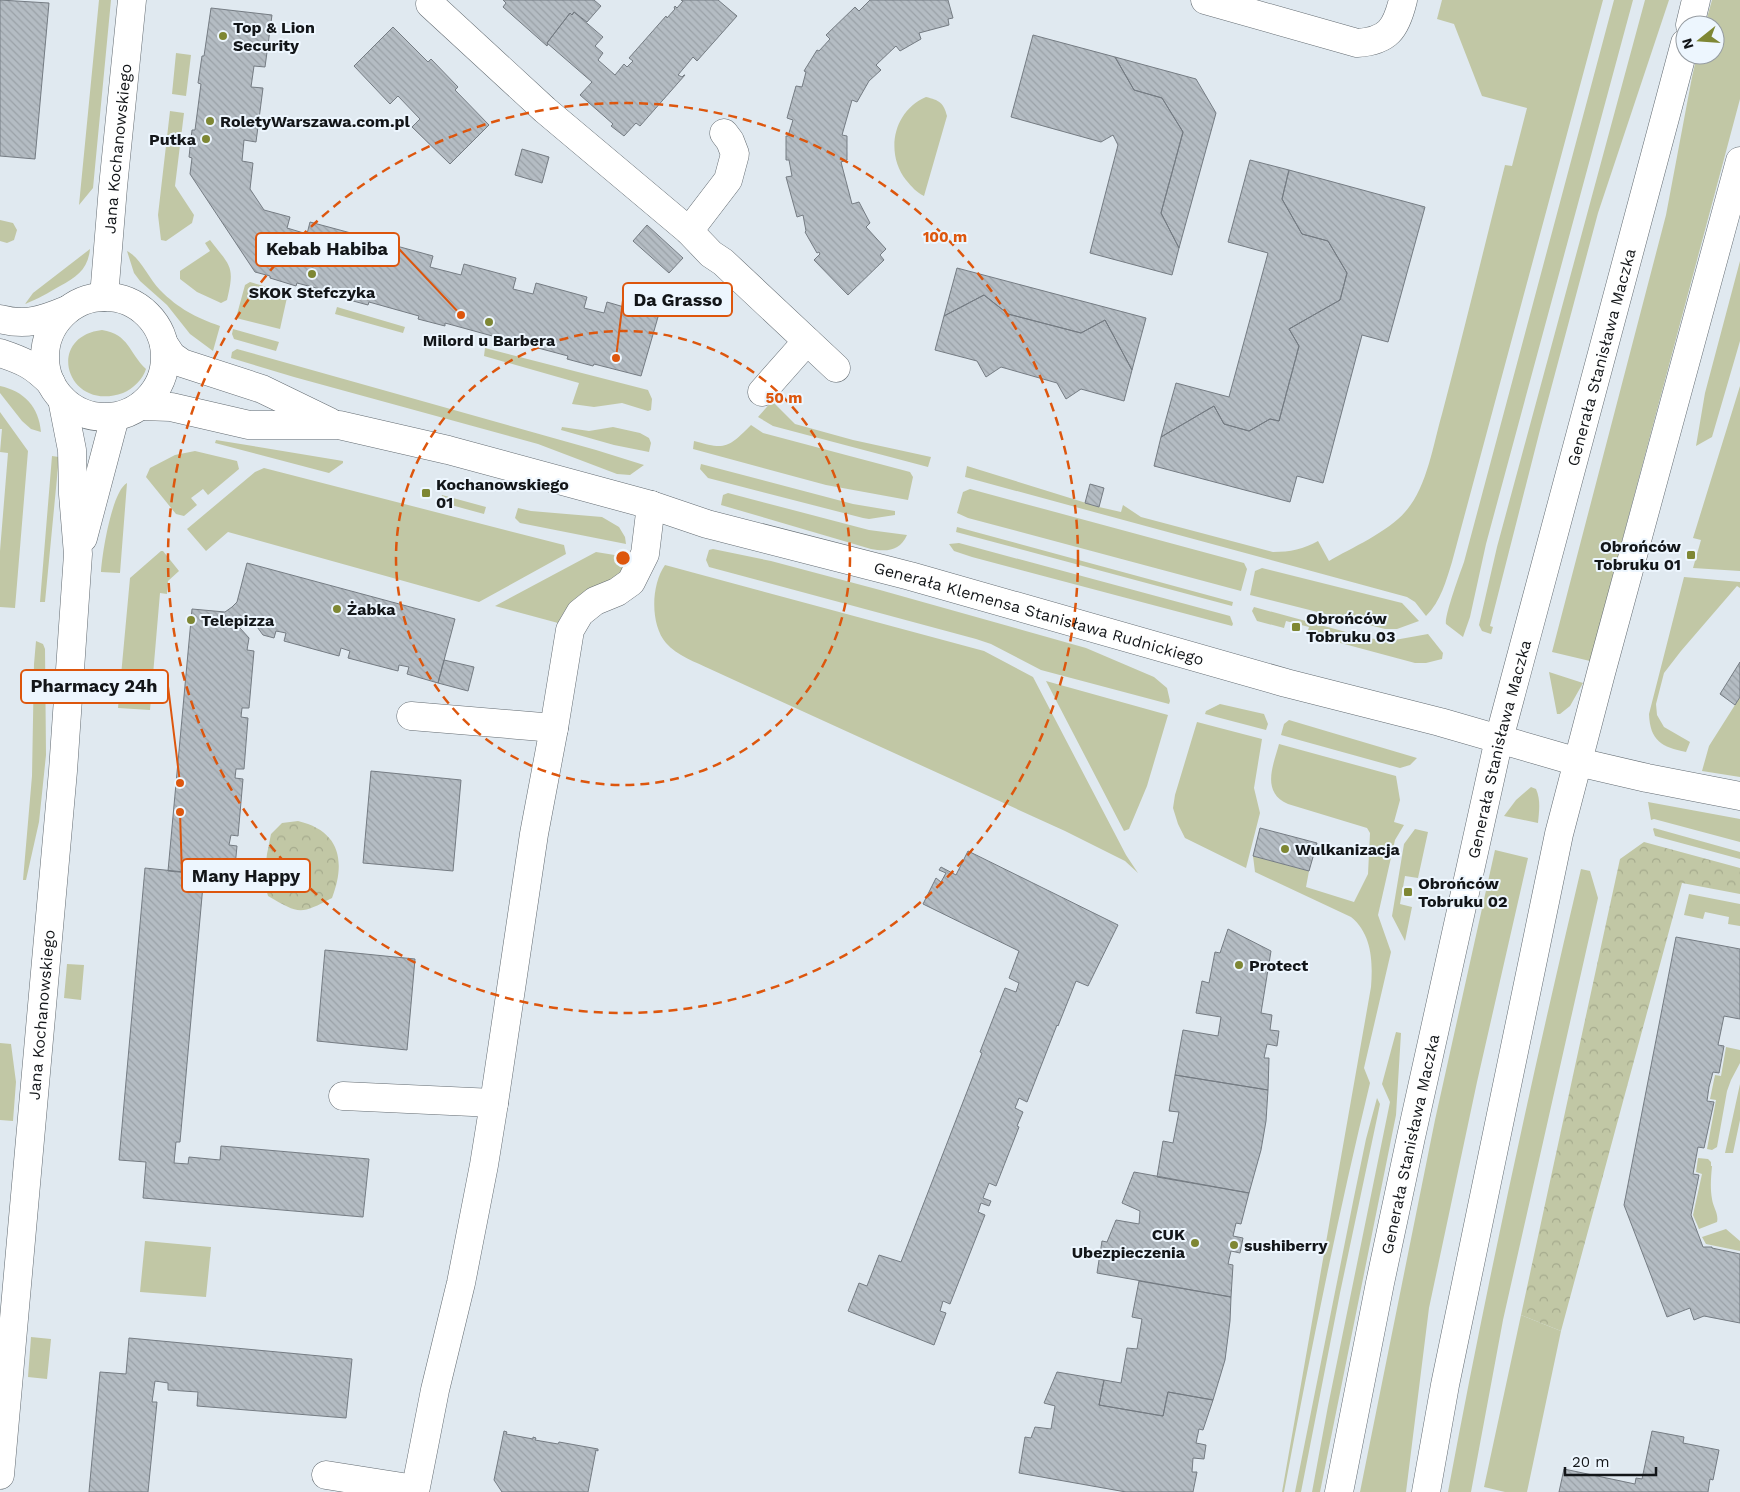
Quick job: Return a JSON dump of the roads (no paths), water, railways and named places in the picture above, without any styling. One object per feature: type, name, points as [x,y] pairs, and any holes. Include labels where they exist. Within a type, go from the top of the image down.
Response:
[{"type":"street","name":"Jana Kochanowskiego","points":[[104,297],[132,0]]},
{"type":"street","points":[[1205,0],[1357,43],[1370,42],[1384,37],[1394,26],[1404,0]]},
{"type":"street","points":[[1692,15],[1696,0]]},
{"type":"street","points":[[430,4],[571,133],[689,231],[711,254],[723,262],[836,368]]},
{"type":"street","name":"Generała Stanisława Maczka","points":[[1339,1492],[1406,1157],[1499,739],[1679,65]]},
{"type":"street","points":[[689,231],[728,180],[735,154],[730,141],[724,133]]},
{"type":"street","points":[[1426,1492],[1445,1385],[1556,851],[1601,673],[1740,161]]},
{"type":"street","points":[[0,319],[21,322],[40,321],[84,301],[104,297],[124,300],[143,310],[156,325],[164,344],[165,364],[160,382],[141,406],[115,417],[96,417],[78,411],[56,391],[38,369],[22,360],[0,353]]},
{"type":"street","points":[[56,391],[45,364],[46,345],[54,326],[67,310]]},
{"type":"street","points":[[762,392],[807,341]]},
{"type":"street","name":"Generała Klemensa Stanisława Rudnickiego","points":[[164,344],[172,356],[182,363],[262,389],[338,426]]},
{"type":"street","name":"Jana Kochanowskiego","points":[[0,1475],[63,771],[78,554],[73,494],[72,450],[56,391]]},
{"type":"street","name":"Generała Klemensa Stanisława Rudnickiego","points":[[141,406],[171,407],[249,425],[338,426],[448,450],[651,505],[707,524],[910,576],[1286,683],[1499,739],[1578,762],[1740,796]]},
{"type":"street","name":"Jana Kochanowskiego","points":[[78,554],[115,417]]},
{"type":"street","points":[[326,1475],[415,1490],[435,1390],[463,1275],[494,1103],[534,834],[570,630],[580,613],[595,601],[617,592],[631,582],[645,554],[651,505]]},
{"type":"street","points":[[411,716],[554,728]]},
{"type":"street","points":[[343,1096],[494,1103]]},
{"type":"place","name":"Top & Lion Security","points":[[223,36]]},
{"type":"place","name":"RoletyWarszawa.com.pl","points":[[210,121]]},
{"type":"place","name":"Putka","points":[[206,139]]},
{"type":"place","name":"SKOK Stefczyka","points":[[312,274]]},
{"type":"place","name":"Kebab Habiba","points":[[461,315]]},
{"type":"place","name":"Milord u Barbera","points":[[489,322]]},
{"type":"place","name":"Da Grasso","points":[[616,358]]},
{"type":"place","name":"Kochanowskiego 01","points":[[426,493]]},
{"type":"place","name":"Obrońców Tobruku 01","points":[[1691,555]]},
{"type":"place","name":"Żabka","points":[[337,609]]},
{"type":"place","name":"Telepizza","points":[[191,620]]},
{"type":"place","name":"Obrońców Tobruku 03","points":[[1296,627]]},
{"type":"place","name":"Pharmacy 24h","points":[[180,783]]},
{"type":"place","name":"Many Happy","points":[[180,812]]},
{"type":"place","name":"Wulkanizacja","points":[[1285,849]]},
{"type":"place","name":"Obrońców Tobruku 02","points":[[1408,892]]},
{"type":"place","name":"Protect","points":[[1239,965]]},
{"type":"place","name":"CUK Ubezpieczenia","points":[[1195,1243]]},
{"type":"place","name":"sushiberry","points":[[1234,1245]]}]
